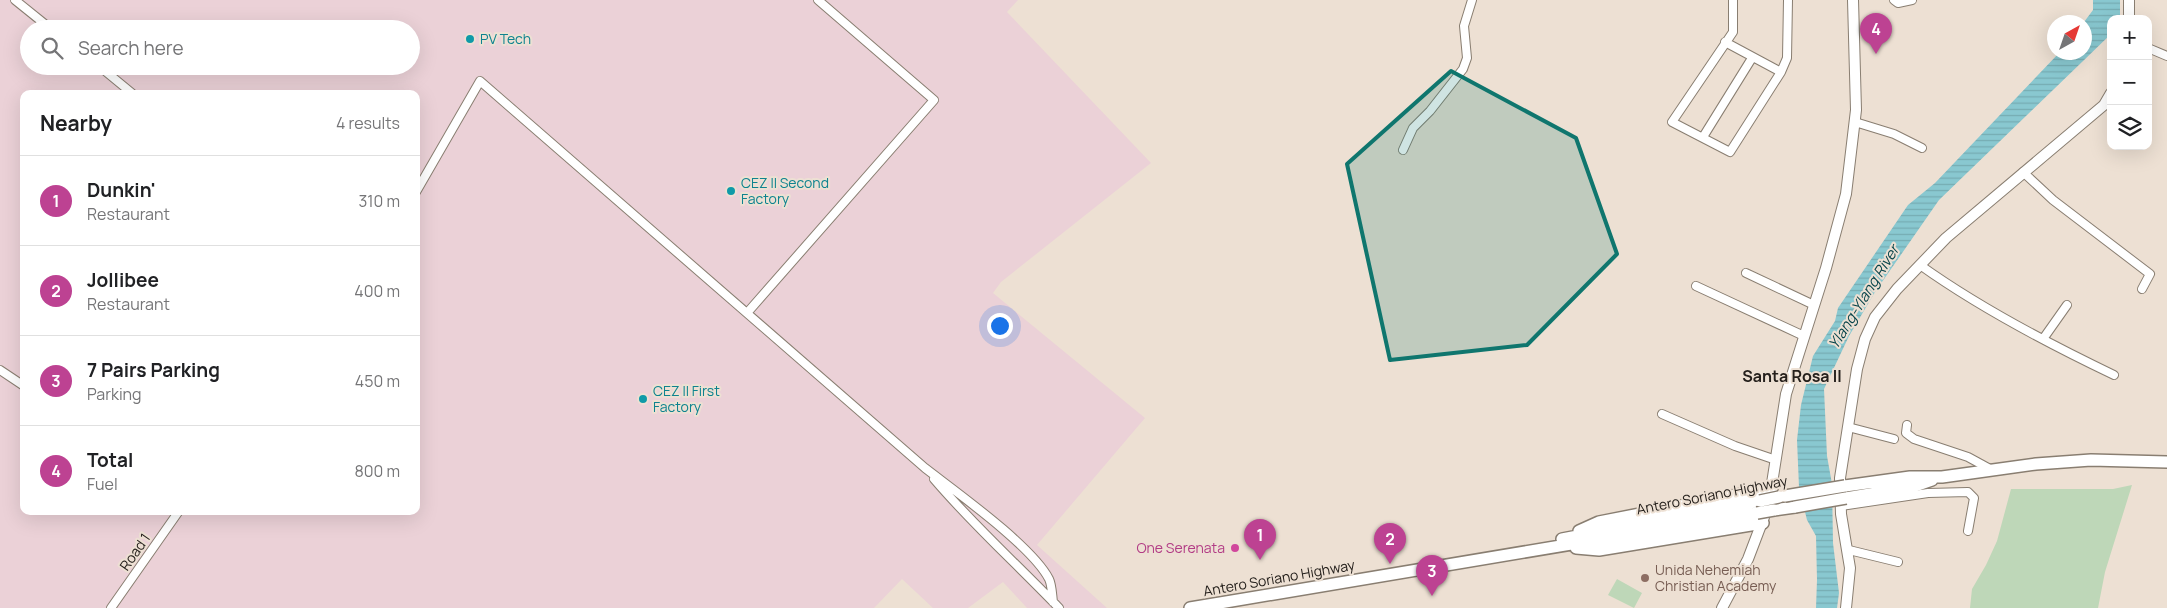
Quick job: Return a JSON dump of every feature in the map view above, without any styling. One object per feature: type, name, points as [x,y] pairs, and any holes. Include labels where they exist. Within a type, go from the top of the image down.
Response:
[{"type":"main road","name":"Antero Soriano Highway","points":[[1559,543],[1760,518],[1774,510],[1912,487],[1942,477],[1990,469],[2091,460],[2167,462]]},
{"type":"main road","name":"Antero Soriano Highway","points":[[1190,608],[1491,559],[1760,501],[1778,494],[1844,497]]},
{"type":"main road","points":[[1559,543],[1599,522],[1778,494]]},
{"type":"street","points":[[15,0],[40,20]]},
{"type":"street","points":[[747,312],[934,100],[818,0]]},
{"type":"street","points":[[1403,150],[1413,128],[1430,111],[1462,69],[1467,58],[1464,26],[1472,0]]},
{"type":"street","points":[[1734,0],[1734,30],[1672,122],[1730,152],[1781,72],[1787,58],[1788,0]]},
{"type":"street","points":[[1722,608],[1748,560],[1760,518],[1778,494],[1776,460],[1786,394],[1846,194],[1855,122],[1853,0]]},
{"type":"street","points":[[1894,0],[1898,3],[1912,0]]},
{"type":"street","points":[[2129,0],[2129,15]]},
{"type":"street","points":[[1725,42],[1781,72]]},
{"type":"street","points":[[2152,50],[2167,56]]},
{"type":"street","points":[[1703,138],[1752,58]]},
{"type":"street","points":[[110,75],[128,90]]},
{"type":"street","points":[[420,185],[480,81],[925,468],[967,500],[1028,554],[1049,579],[1056,605]]},
{"type":"street","points":[[1846,608],[1850,568],[1844,497],[1840,478],[1857,369],[1866,337],[1875,317],[1946,238],[2104,105],[2107,100]]},
{"type":"street","points":[[1855,122],[1894,134],[1922,148]]},
{"type":"street","points":[[2023,172],[2053,200],[2150,274],[2142,289]]},
{"type":"street","points":[[1920,265],[1949,285],[2043,339],[2114,375]]},
{"type":"street","points":[[1746,273],[1814,305]]},
{"type":"street","points":[[1696,286],[1804,336]]},
{"type":"street","points":[[2043,339],[2067,305]]},
{"type":"street","points":[[0,370],[20,383]]},
{"type":"street","points":[[1662,414],[1735,446],[1776,460]]},
{"type":"street","points":[[1907,425],[1906,433],[1914,439],[1968,457],[1990,469]]},
{"type":"street","points":[[1848,427],[1894,439]]},
{"type":"street","points":[[925,468],[989,540],[1019,566],[1056,605]]},
{"type":"street","points":[[1844,497],[1968,492],[1974,498],[1968,531]]},
{"type":"street","name":"Road 1","points":[[111,608],[176,515]]},
{"type":"street","points":[[1849,550],[1898,562]]},
{"type":"highlighted area","points":[[1451,71],[1576,138],[1617,254],[1527,345],[1390,360],[1347,164]]},
{"type":"shaded area","points":[[0,0],[1018,0],[1007,12],[1151,163],[1001,282],[993,293],[1145,418],[1037,545],[1107,608],[1027,608],[1003,582],[968,608],[933,608],[902,579],[874,608],[0,608]]},
{"type":"green space","points":[[2132,485],[2105,572],[2098,608],[1970,608],[1972,589],[1997,541],[2011,489],[2113,489]]},
{"type":"green space","points":[[1617,579],[1642,593],[1634,608],[1608,595]]},
{"type":"water","points":[[2093,0],[2120,0],[2120,15],[2107,15],[2107,38],[2092,52],[2092,15],[2089,15],[2093,10]]},
{"type":"water","name":"Ylang-Ylang River","points":[[2052,60],[2084,60],[1939,200],[1875,292],[1849,336],[1824,389],[1827,456],[1832,484],[1833,543],[1839,593],[1837,608],[1816,608],[1816,536],[1807,520],[1799,487],[1797,440],[1801,405],[1813,356],[1835,321],[1838,308],[1908,205],[1935,183]]},
{"type":"place","name":"PV Tech","points":[[470,39]]},
{"type":"place","name":"Total","points":[[1876,54]]},
{"type":"place","name":"CEZ II Second Factory","points":[[731,191]]},
{"type":"place","name":"CEZ II First Factory","points":[[643,399]]},
{"type":"place","name":"One Serenata","points":[[1235,548]]},
{"type":"place","name":"Dunkin'","points":[[1260,560]]},
{"type":"place","name":"Jollibee","points":[[1390,564]]},
{"type":"place","name":"Unida Nehemiah Christian Academy","points":[[1645,578]]},
{"type":"place","name":"7 Pairs Parking","points":[[1432,596]]},
{"type":"district","name":"Santa Rosa II","points":[[1792,376]]}]
